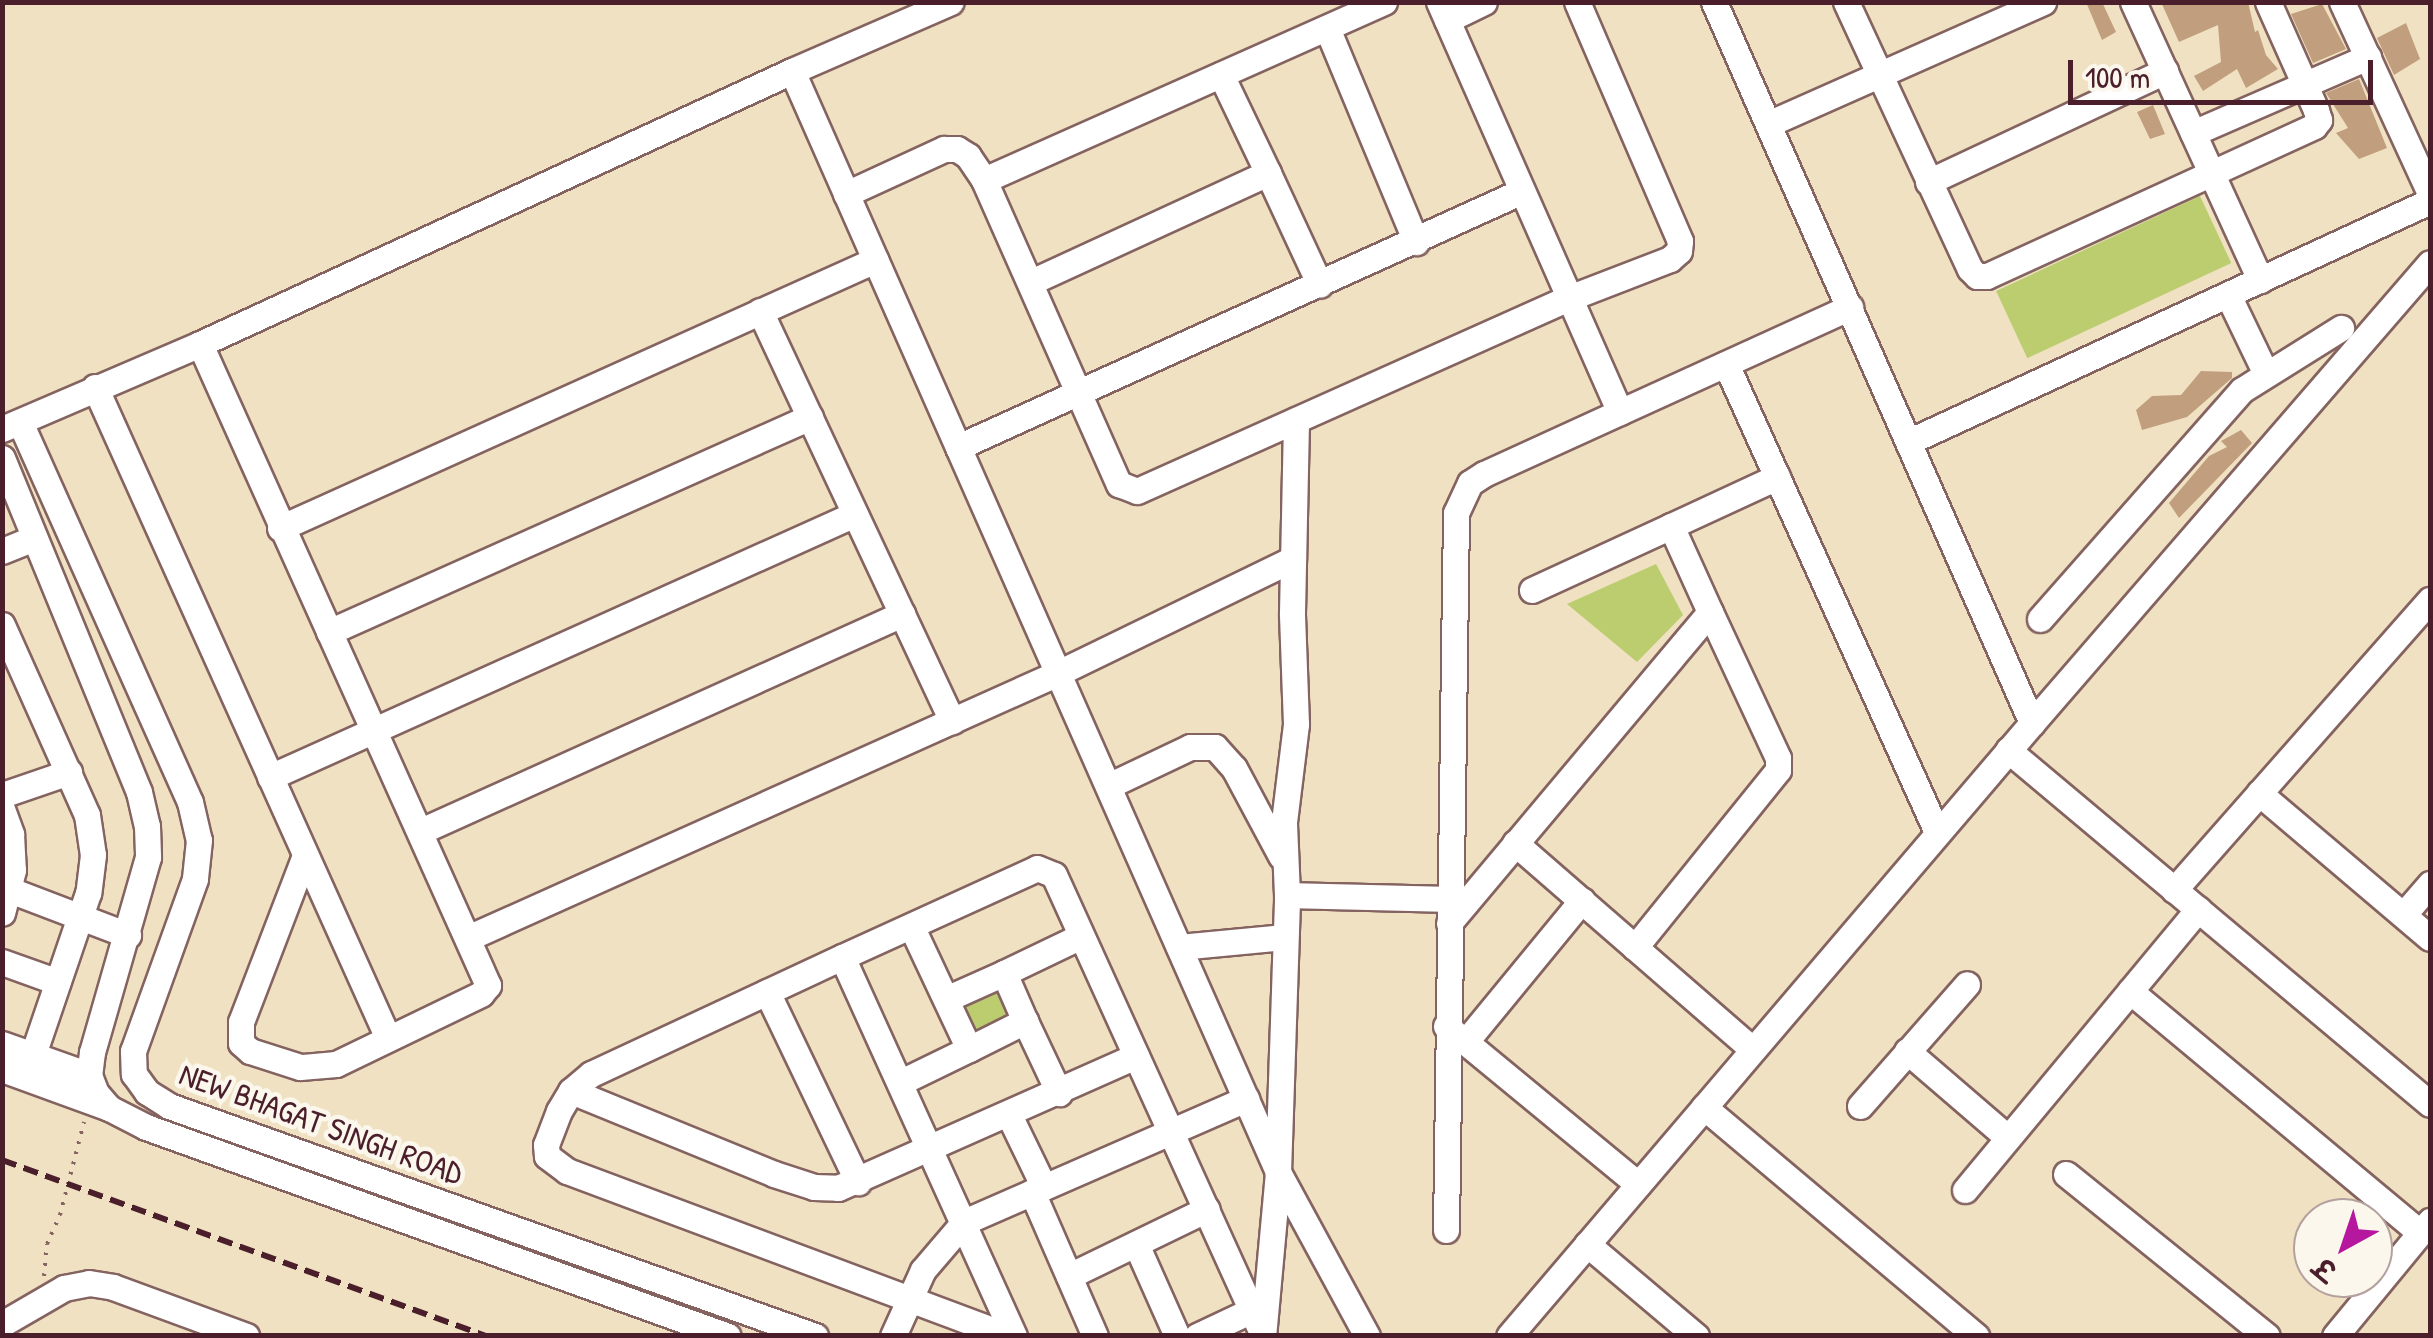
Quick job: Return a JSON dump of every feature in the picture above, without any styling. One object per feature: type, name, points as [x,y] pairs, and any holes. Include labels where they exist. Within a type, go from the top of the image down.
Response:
[{"type":"street","points":[[12,426],[950,2]]},
{"type":"street","points":[[984,180],[1384,2]]},
{"type":"street","points":[[1484,2],[1443,11],[1620,412]]},
{"type":"street","points":[[846,194],[944,148],[957,149],[968,156],[984,180],[1031,282],[1119,484],[1137,491],[1568,298],[1670,259],[1679,251],[1680,241],[1577,2]]},
{"type":"street","points":[[1714,2],[2032,723]]},
{"type":"street","points":[[1846,2],[1928,182],[1970,269],[1978,276],[1987,276],[2314,126],[2318,120],[2268,2]]},
{"type":"street","points":[[1768,124],[2043,2]]},
{"type":"street","points":[[2133,2],[2260,280]]},
{"type":"street","points":[[1908,442],[2430,197],[2342,2]]},
{"type":"street","points":[[1327,28],[1416,242]]},
{"type":"street","points":[[2193,134],[2368,58]]},
{"type":"street","points":[[792,71],[1278,1172],[1367,1336]]},
{"type":"street","points":[[1928,182],[2164,72]]},
{"type":"street","points":[[1221,75],[1320,284]]},
{"type":"street","points":[[1031,282],[1268,174]]},
{"type":"street","points":[[958,446],[1522,191]]},
{"type":"street","points":[[280,528],[875,260]]},
{"type":"street","points":[[1509,1336],[1937,832],[2430,263]]},
{"type":"street","points":[[2228,295],[2265,372]]},
{"type":"street","points":[[1446,1230],[1456,1033],[1449,912],[1456,513],[1460,497],[1484,474],[1850,307]]},
{"type":"street","points":[[760,311],[952,721]]},
{"type":"street","points":[[2040,619],[2224,408],[2265,372],[2341,328]]},
{"type":"street","points":[[200,344],[280,528],[488,976],[482,994],[318,1069],[250,1050],[241,1043],[241,1022],[305,855]]},
{"type":"street","points":[[1726,364],[1937,832]]},
{"type":"street","points":[[94,387],[388,1038]]},
{"type":"street","points":[[328,632],[810,417]]},
{"type":"street","points":[[1012,1336],[556,1165],[548,1156],[546,1145],[571,1091],[590,1074],[1037,868],[1054,875],[1263,1336],[1278,1172],[1287,896],[1284,860],[1296,724],[1296,420]]},
{"type":"street","name":"NEW BHAGAT SINGH ROAD","points":[[12,426],[190,802],[198,840],[195,879],[133,1050],[134,1074],[147,1092],[169,1106],[815,1336]]},
{"type":"street","points":[[5,472],[36,538],[139,792],[148,857],[89,1076],[101,1105]]},
{"type":"street","points":[[1532,590],[1778,476]]},
{"type":"street","points":[[270,777],[856,514]]},
{"type":"street","points":[[1635,946],[1778,770],[1778,758],[1671,526]]},
{"type":"street","points":[[2,551],[36,538]]},
{"type":"street","points":[[470,937],[1058,674],[1293,559]]},
{"type":"street","points":[[2174,890],[2430,600]]},
{"type":"street","points":[[1449,912],[1515,843],[1710,612]]},
{"type":"street","points":[[421,831],[902,614]]},
{"type":"street","points":[[5,635],[87,815],[93,855],[80,916],[33,1055]]},
{"type":"street","points":[[1108,786],[1190,747],[1215,747],[1234,768],[1284,860]]},
{"type":"street","points":[[2008,750],[2430,1104]]},
{"type":"street","points":[[2,796],[69,772]]},
{"type":"street","points":[[2258,793],[2430,938]]},
{"type":"street","points":[[2,809],[11,834],[5,897],[80,916],[128,935]]},
{"type":"street","points":[[1515,843],[1753,1050]]},
{"type":"street","points":[[2404,914],[2430,884]]},
{"type":"street","points":[[1287,896],[1449,912]]},
{"type":"street","points":[[1456,1033],[1582,900]]},
{"type":"street","points":[[1965,1190],[2198,909]]},
{"type":"street","points":[[911,926],[969,1049]]},
{"type":"street","points":[[946,1000],[1081,936]]},
{"type":"street","points":[[1179,947],[1286,937]]},
{"type":"street","points":[[842,958],[1012,1336]]},
{"type":"street","points":[[2,962],[58,982]]},
{"type":"street","points":[[1004,973],[1059,1093]]},
{"type":"street","points":[[1860,1106],[1966,984]]},
{"type":"street","points":[[767,992],[858,1182]]},
{"type":"street","points":[[2130,992],[2425,1227],[2335,1336]]},
{"type":"street","points":[[900,1082],[1025,1022]]},
{"type":"street","points":[[1456,1033],[1638,1184]]},
{"type":"street","points":[[2,1044],[89,1076]]},
{"type":"street","points":[[1907,1050],[2008,1138]]},
{"type":"street","points":[[571,1091],[814,1187],[838,1188],[1136,1056]]},
{"type":"street","name":"NEW BHAGAT SINGH ROAD","points":[[2,1069],[101,1105],[146,1127],[728,1336]]},
{"type":"street","points":[[893,1336],[933,1256],[964,1222],[1246,1099]]},
{"type":"street","points":[[1704,1107],[1976,1336]]},
{"type":"street","points":[[1009,1115],[1095,1336]]},
{"type":"street","points":[[2066,1174],[2267,1336]]},
{"type":"street","points":[[1069,1276],[1207,1209]]},
{"type":"street","points":[[1136,1244],[1177,1336]]},
{"type":"street","points":[[1587,1244],[1696,1336]]},
{"type":"street","points":[[2,1324],[64,1288],[89,1283],[113,1287],[246,1336]]},
{"type":"street","points":[[1197,1336],[1252,1310]]},
{"type":"path","points":[[45,1300],[47,1244],[60,1215],[76,1146],[101,1105]]},
{"type":"green space","points":[[2200,196],[2231,263],[2027,358],[1996,291]]},
{"type":"green space","points":[[1656,564],[1683,615],[1637,662],[1567,604]]},
{"type":"green space","points":[[997,990],[1011,1017],[976,1034],[962,1008]]},
{"type":"building","points":[[2086,2],[2102,2],[2116,32],[2102,40]]},
{"type":"building","points":[[2161,2],[2248,2],[2255,32],[2258,30],[2266,55],[2278,69],[2246,88],[2237,69],[2203,91],[2194,76],[2221,62],[2218,25],[2179,42]]},
{"type":"building","points":[[2322,4],[2346,49],[2313,63],[2291,14]]},
{"type":"building","points":[[2406,23],[2420,59],[2394,75],[2377,38]]},
{"type":"building","points":[[2359,79],[2387,148],[2359,159],[2336,133],[2348,128],[2326,93]]},
{"type":"building","points":[[2153,105],[2165,134],[2150,139],[2137,112]]},
{"type":"building","points":[[2201,371],[2232,372],[2232,378],[2187,417],[2142,430],[2136,410],[2152,396],[2181,395]]},
{"type":"building","points":[[2241,430],[2252,443],[2179,518],[2169,503],[2209,456],[2227,447],[2221,441]]},
{"type":"railway","points":[[2,1160],[486,1336]]}]
